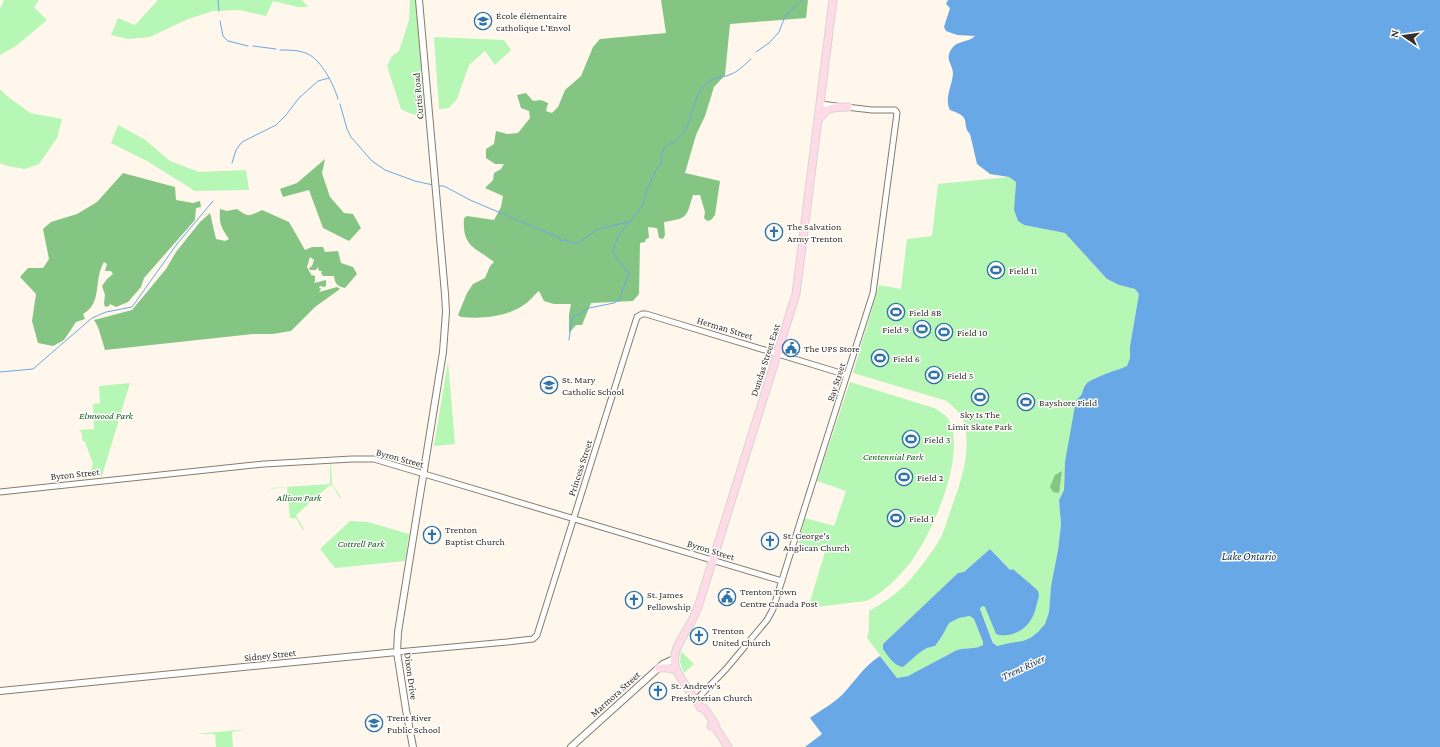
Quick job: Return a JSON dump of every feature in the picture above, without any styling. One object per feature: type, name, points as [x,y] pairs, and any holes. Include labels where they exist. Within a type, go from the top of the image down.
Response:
[{"type":"main road","name":"Curtis Road","points":[[419,0],[445,294],[443,352],[423,474]]},
{"type":"main road","name":"Dundas Street East","points":[[674,659],[678,643],[688,628],[699,604],[792,309],[799,280],[833,0]]},
{"type":"main road","points":[[819,119],[828,109],[848,107]]},
{"type":"main road","name":"Dixon Drive","points":[[413,747],[406,710],[397,644],[423,474]]},
{"type":"main road","name":"Sidney Street","points":[[0,691],[397,652]]},
{"type":"main road","points":[[674,659],[677,670],[701,708],[704,708],[715,724],[715,727],[728,747]]},
{"type":"main road","name":"Marmora Street","points":[[570,747],[658,668],[666,662],[674,659]]},
{"type":"main road","points":[[658,668],[670,668],[677,670]]},
{"type":"street","name":"Bay Street","points":[[696,700],[726,669],[767,620],[773,609],[874,289],[897,113],[895,110],[872,110],[821,104]]},
{"type":"street","name":"Herman Street","points":[[644,313],[847,375]]},
{"type":"street","name":"Princess Street","points":[[538,632],[637,317],[644,313]]},
{"type":"street","name":"Byron Street","points":[[0,492],[264,464],[374,459],[782,581]]},
{"type":"street","name":"Sidney Street","points":[[397,652],[533,639],[538,632]]},
{"type":"green space","points":[[4,0],[39,0],[34,7],[47,20],[16,46],[0,55],[0,9]]},
{"type":"green space","points":[[158,0],[302,0],[308,7],[298,7],[273,1],[266,16],[239,10],[213,11],[188,19],[150,37],[128,39],[111,35],[118,18],[135,25]]},
{"type":"green space","points":[[410,0],[416,0],[428,117],[401,109],[387,66],[392,56],[399,51],[409,20]]},
{"type":"green space","points":[[661,0],[808,0],[806,18],[730,24],[725,75],[714,87],[705,116],[696,135],[685,173],[720,181],[715,215],[711,220],[707,221],[704,218],[705,212],[700,195],[693,195],[689,208],[682,218],[664,222],[665,235],[663,239],[659,238],[657,228],[648,227],[649,238],[646,239],[645,242],[640,243],[639,294],[633,301],[591,303],[582,325],[576,325],[569,333],[569,314],[571,304],[554,304],[544,301],[539,291],[527,303],[511,312],[477,318],[461,317],[458,315],[467,293],[473,284],[485,278],[490,266],[494,262],[471,245],[468,241],[465,235],[464,218],[467,216],[494,220],[501,207],[503,196],[485,188],[493,180],[494,173],[501,169],[504,164],[495,164],[486,158],[486,149],[494,144],[496,131],[507,134],[518,133],[530,118],[529,111],[521,108],[517,95],[526,93],[533,101],[541,100],[548,103],[546,111],[552,113],[558,107],[565,90],[581,76],[593,47],[600,39],[666,33]]},
{"type":"green space","points":[[434,37],[504,40],[511,50],[495,65],[485,51],[469,65],[457,99],[449,108],[439,109]]},
{"type":"green space","points":[[0,89],[30,113],[62,119],[57,138],[39,164],[25,169],[7,166],[0,163]]},
{"type":"green space","points":[[118,125],[144,139],[170,161],[199,172],[246,170],[249,190],[195,191],[147,161],[111,143]]},
{"type":"green space","points":[[325,159],[322,173],[330,197],[344,213],[353,214],[361,228],[349,241],[323,228],[309,190],[283,197],[280,189],[297,183]]},
{"type":"green space","points":[[123,173],[175,187],[176,200],[193,203],[200,201],[201,207],[196,208],[195,220],[144,278],[141,287],[128,302],[116,307],[110,304],[109,306],[105,307],[105,295],[102,286],[113,274],[111,271],[105,271],[107,264],[104,262],[99,276],[96,297],[93,304],[83,314],[85,319],[76,322],[64,340],[53,346],[38,343],[32,321],[36,294],[20,277],[28,268],[43,268],[49,259],[43,229],[51,222],[77,214],[97,202]]},
{"type":"green space","points":[[1009,177],[1016,182],[1014,210],[1018,221],[1024,225],[1065,233],[1107,279],[1119,285],[1135,289],[1139,294],[1130,346],[1130,358],[1127,366],[1095,378],[1085,384],[1081,396],[1065,462],[1064,490],[1059,500],[1061,524],[1051,586],[1049,612],[1045,624],[1038,632],[1023,642],[995,646],[980,609],[982,606],[985,606],[996,634],[1037,590],[1013,569],[1010,570],[990,549],[964,572],[958,573],[883,644],[903,666],[927,648],[935,646],[948,623],[959,618],[971,616],[974,619],[983,645],[957,650],[908,676],[897,678],[867,638],[869,629],[869,611],[890,598],[908,582],[926,560],[942,535],[958,490],[964,467],[967,443],[966,431],[960,414],[947,401],[853,373],[879,285],[901,289],[907,239],[932,236],[938,184]]},
{"type":"green space","points":[[220,209],[227,211],[237,209],[247,215],[254,214],[262,210],[289,222],[305,250],[312,247],[323,247],[325,252],[338,251],[341,263],[353,267],[357,274],[345,288],[342,287],[337,284],[334,276],[323,276],[321,273],[322,271],[319,271],[318,267],[316,270],[310,270],[309,268],[312,266],[314,260],[310,257],[307,267],[312,276],[315,276],[314,283],[326,280],[326,286],[320,286],[319,287],[321,289],[319,292],[337,287],[340,289],[315,307],[291,331],[105,350],[98,327],[94,320],[132,310],[166,269],[176,252],[200,222],[210,213],[216,239],[225,241],[229,239],[221,225]]},
{"type":"green space","points":[[448,361],[455,444],[434,446]]},
{"type":"green space","name":"Centennial Park","points":[[850,382],[934,408],[946,416],[951,424],[954,439],[950,477],[944,496],[928,534],[910,563],[890,585],[866,601],[808,608],[825,552],[798,543],[805,518],[834,526],[846,491],[817,481]]},
{"type":"green space","name":"Elmwood Park","points":[[130,383],[102,476],[89,477],[93,464],[85,442],[82,440],[82,433],[79,430],[94,429],[93,404],[100,403],[99,386]]},
{"type":"green space","name":"Allison Park","points":[[330,465],[332,484],[341,497],[340,498],[332,485],[329,486],[296,515],[304,529],[303,530],[296,518],[290,518],[287,487],[271,488],[330,484]]},
{"type":"green space","points":[[1062,471],[1059,493],[1053,492],[1050,487],[1055,475]]},
{"type":"green space","name":"Cottrell Park","points":[[350,521],[368,522],[409,534],[405,561],[335,568],[320,549]]},
{"type":"green space","points":[[681,651],[694,664],[684,673],[680,662]]},
{"type":"green space","points":[[248,729],[232,732],[233,747],[216,747],[215,734],[196,734]]},
{"type":"water","name":"Lake Ontario","points":[[948,0],[1440,0],[1440,747],[805,747],[822,734],[810,718],[839,697],[865,669],[880,656],[897,678],[908,676],[957,650],[983,645],[974,619],[970,616],[959,618],[949,623],[935,646],[927,648],[919,653],[903,667],[894,663],[883,649],[883,644],[958,573],[964,572],[990,549],[1010,570],[1013,569],[1037,590],[1039,594],[1034,615],[1028,624],[1019,631],[1008,635],[996,634],[985,607],[982,606],[980,609],[993,643],[997,646],[1023,641],[1038,632],[1045,624],[1049,612],[1051,586],[1061,524],[1059,500],[1064,490],[1065,462],[1076,400],[1081,396],[1086,384],[1127,366],[1130,358],[1130,346],[1139,294],[1135,289],[1119,285],[1107,279],[1065,233],[1024,225],[1018,221],[1014,210],[1016,182],[1009,177],[990,174],[977,164],[970,134],[967,130],[964,118],[950,110],[948,106],[953,74],[949,61],[950,51],[955,45],[975,36],[957,35],[946,31],[944,27],[950,8],[946,4]]},
{"type":"waterway","points":[[218,0],[219,11]]},
{"type":"waterway","points":[[756,52],[769,43],[779,32],[784,19],[789,12],[802,0]]},
{"type":"waterway","points":[[220,21],[223,36],[228,41],[248,46]]},
{"type":"waterway","points":[[253,46],[276,49]]},
{"type":"waterway","points":[[280,50],[302,52],[313,57],[327,74],[338,99]]},
{"type":"waterway","points":[[569,340],[572,318],[589,308],[614,303],[619,300],[629,273],[617,259],[613,251],[617,239],[644,202],[646,191],[657,168],[661,165],[662,153],[665,147],[676,141],[686,129],[699,92],[710,80],[732,74],[751,59]]},
{"type":"waterway","points":[[232,163],[236,150],[242,142],[276,125],[299,98],[318,81],[329,78]]},
{"type":"waterway","points":[[340,104],[347,129],[351,137],[372,161],[385,170],[415,181],[433,185]]},
{"type":"waterway","points":[[439,186],[444,186],[470,200],[560,238],[560,241],[565,240],[572,243],[580,242],[598,229],[628,222]]},
{"type":"waterway","points":[[0,372],[33,369],[92,318],[106,312],[132,307],[177,244],[213,201]]},
{"type":"place","name":"École élémentaire catholique L'Envol","points":[[483,21]]},
{"type":"place","name":"The Salvation Army Trenton","points":[[774,232]]},
{"type":"place","name":"Field 11","points":[[996,270]]},
{"type":"place","name":"Field 8B","points":[[896,312]]},
{"type":"place","name":"Field 9","points":[[922,329]]},
{"type":"place","name":"Field 10","points":[[944,332]]},
{"type":"place","name":"The UPS Store","points":[[791,348]]},
{"type":"place","name":"Field 6","points":[[880,358]]},
{"type":"place","name":"Field 5","points":[[934,375]]},
{"type":"place","name":"St. Mary Catholic School","points":[[549,385]]},
{"type":"place","name":"Sky Is The Limit Skate Park","points":[[980,397]]},
{"type":"place","name":"Bayshore Field","points":[[1026,402]]},
{"type":"place","name":"Field 3","points":[[911,439]]},
{"type":"place","name":"Field 2","points":[[904,477]]},
{"type":"place","name":"Field 1","points":[[896,518]]},
{"type":"place","name":"Trenton Baptist Church","points":[[432,535]]},
{"type":"place","name":"St. George's Anglican Church","points":[[770,541]]},
{"type":"place","name":"Trenton Town Centre Canada Post","points":[[727,597]]},
{"type":"place","name":"St. James Fellowship","points":[[634,600]]},
{"type":"place","name":"Trenton United Church","points":[[699,636]]},
{"type":"place","name":"St. Andrew's Presbyterian Church","points":[[658,691]]},
{"type":"place","name":"Trent River Public School","points":[[374,723]]},
{"type":"water label","name":"Trent River","points":[[1023,667]]}]
